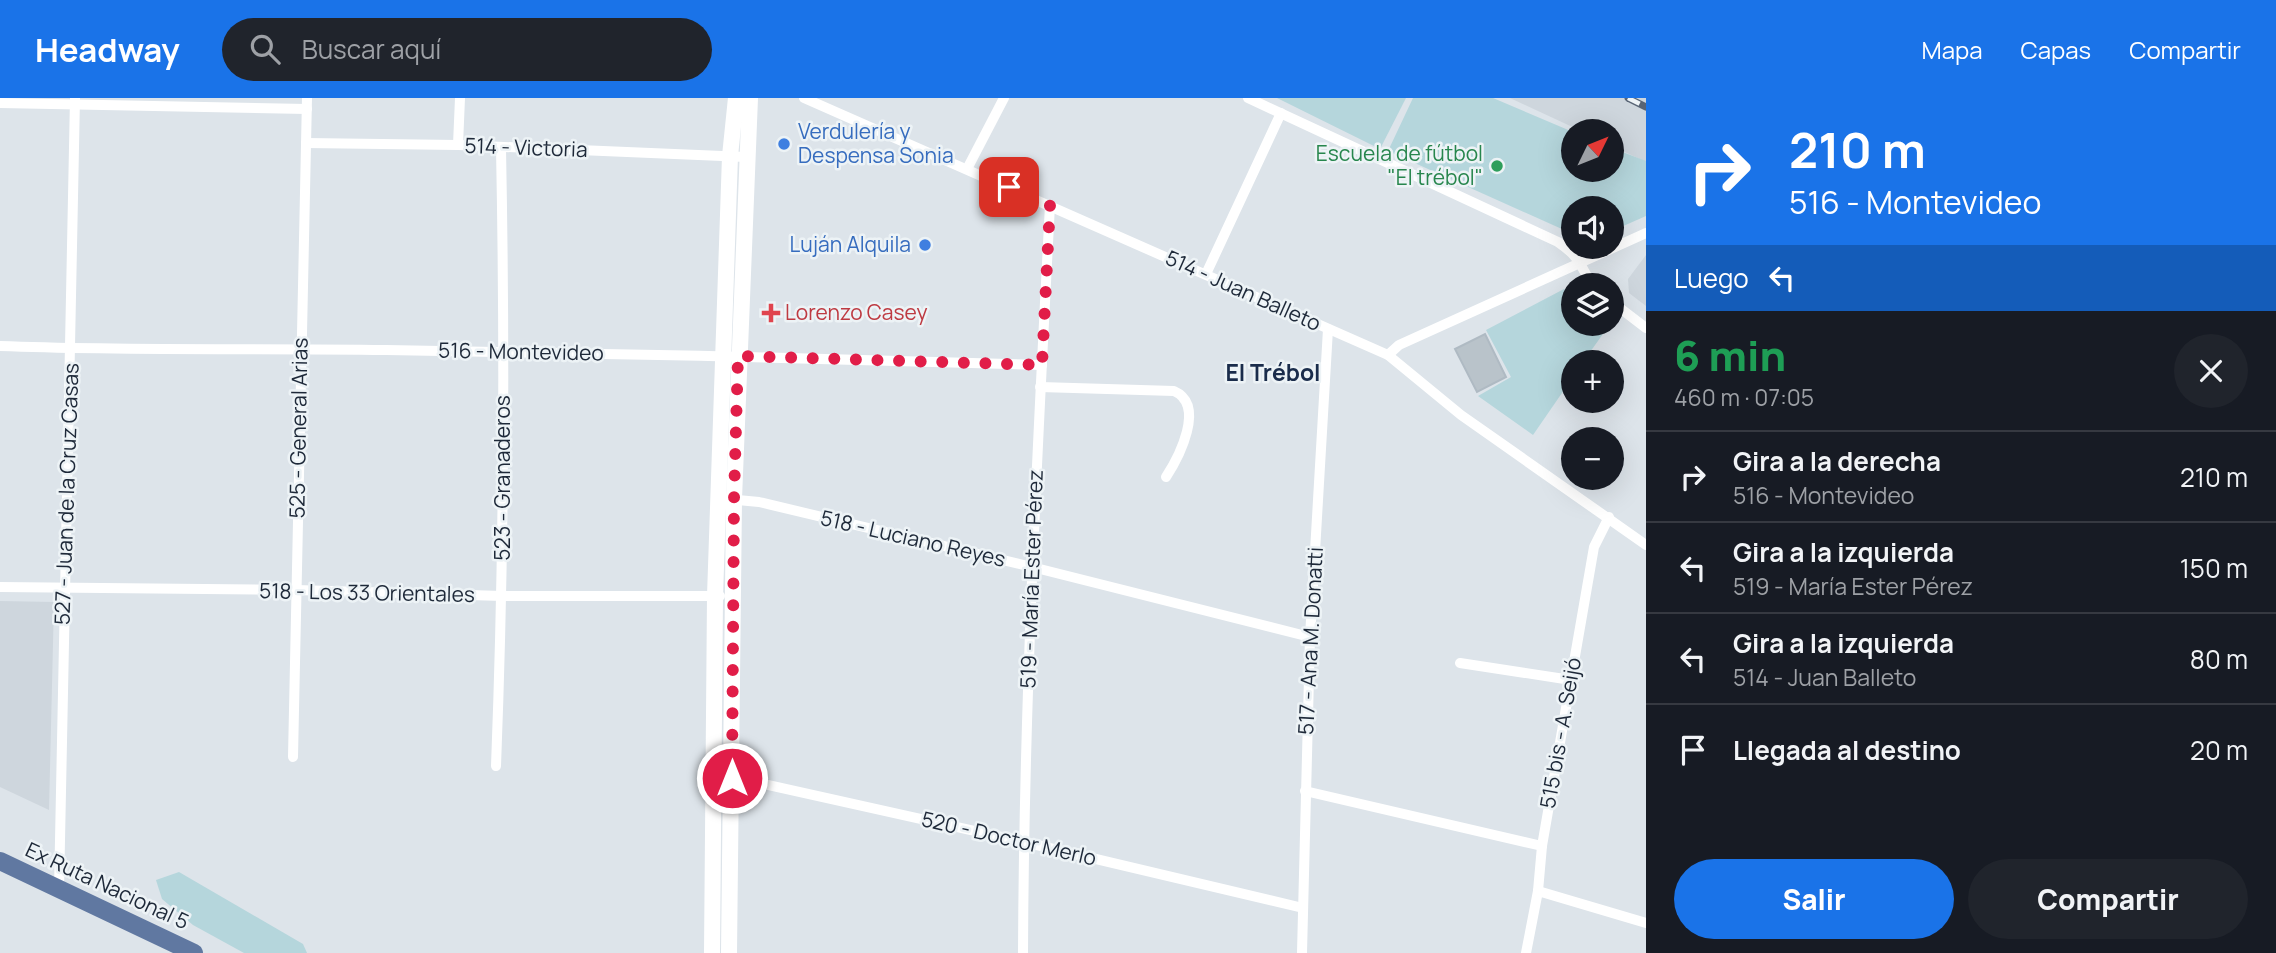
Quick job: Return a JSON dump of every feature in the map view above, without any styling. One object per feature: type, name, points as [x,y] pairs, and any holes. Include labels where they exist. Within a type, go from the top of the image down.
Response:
[{"type":"main road","points":[[712,953],[715,596],[726,499],[738,156],[736,98]]},
{"type":"main road","points":[[738,156],[750,98]]},
{"type":"main road","points":[[726,499],[733,597],[729,953]]},
{"type":"main road","name":"Ex Ruta Nacional 5","points":[[0,861],[194,953]]},
{"type":"street","points":[[458,145],[460,98]]},
{"type":"street","name":"514 - Juan Balleto","points":[[804,98],[1388,355],[1461,415],[1646,545]]},
{"type":"street","points":[[967,169],[1004,98]]},
{"type":"street","points":[[1248,98],[1558,242],[1581,262],[1586,273]]},
{"type":"street","points":[[0,103],[75,101],[307,104]]},
{"type":"street","name":"527 - Juan de la Cruz Casas","points":[[60,890],[75,101]]},
{"type":"street","name":"525 - General Arias","points":[[293,757],[307,104]]},
{"type":"street","points":[[1206,274],[1281,113]]},
{"type":"street","name":"514 - Victoria","points":[[306,143],[458,145],[738,156]]},
{"type":"street","name":"523 - Granaderos","points":[[496,766],[503,596],[500,148]]},
{"type":"street","name":"519 - María Ester Pérez","points":[[1023,953],[1031,567],[1050,205]]},
{"type":"street","points":[[1388,355],[1399,345],[1646,233]]},
{"type":"street","points":[[1624,312],[1646,328]]},
{"type":"street","name":"517 - Ana M. Donatti","points":[[1302,953],[1310,637],[1328,329]]},
{"type":"street","name":"516 - Montevideo","points":[[0,346],[72,349],[503,351],[1042,365]]},
{"type":"street","points":[[1041,387],[1174,391],[1183,395],[1187,404],[1186,436],[1177,460],[1166,477]]},
{"type":"street","name":"518 - Luciano Reyes","points":[[726,499],[758,502],[1310,637]]},
{"type":"street","name":"515 bis - A. Seijó","points":[[1526,953],[1594,547],[1609,517]]},
{"type":"street","name":"518 - Los 33 Orientales","points":[[0,587],[296,590],[503,596],[733,597]]},
{"type":"street","points":[[1460,663],[1571,680]]},
{"type":"street","name":"520 - Doctor Merlo","points":[[713,776],[1024,842],[1303,908]]},
{"type":"street","points":[[1305,791],[1542,846]]},
{"type":"street","points":[[1538,891],[1646,923]]},
{"type":"shaded area","points":[[1277,98],[1406,98],[1380,149]]},
{"type":"shaded area","name":"Escuela de fútbol \"El trébol\"","points":[[1413,98],[1493,98],[1561,127],[1561,182],[1624,182],[1624,153],[1646,161],[1646,216],[1624,226],[1624,196],[1561,196],[1561,229],[1388,151]]},
{"type":"shaded area","points":[[1510,98],[1646,98],[1646,162],[1624,152],[1624,119],[1561,119],[1561,122]]},
{"type":"shaded area","points":[[1646,255],[1646,306],[1629,293],[1628,279]]},
{"type":"shaded area","points":[[1561,291],[1561,336],[1601,336],[1592,350],[1561,350],[1561,394],[1533,435],[1478,396],[1511,377],[1486,330]]},
{"type":"shaded area","points":[[0,601],[54,602],[49,810],[0,787]]},
{"type":"shaded area","points":[[179,872],[303,944],[307,953],[244,953],[193,925],[162,899],[156,880]]},
{"type":"building","points":[[1485,334],[1506,377],[1477,392],[1455,349]]},
{"type":"railway","points":[[1628,98],[1646,107]]},
{"type":"place","name":"Verdulería y Despensa Sonia","points":[[784,144]]},
{"type":"place","name":"Escuela de fútbol \"El trébol\"","points":[[1497,166]]},
{"type":"place","name":"Luján Alquila","points":[[925,245]]},
{"type":"place","name":"Lorenzo Casey","points":[[771,313]]},
{"type":"district","name":"El Trébol","points":[[1273,373]]},
{"type":"route","points":[[732,778],[738,356],[1042,365],[1050,205],[1009,187]]}]
